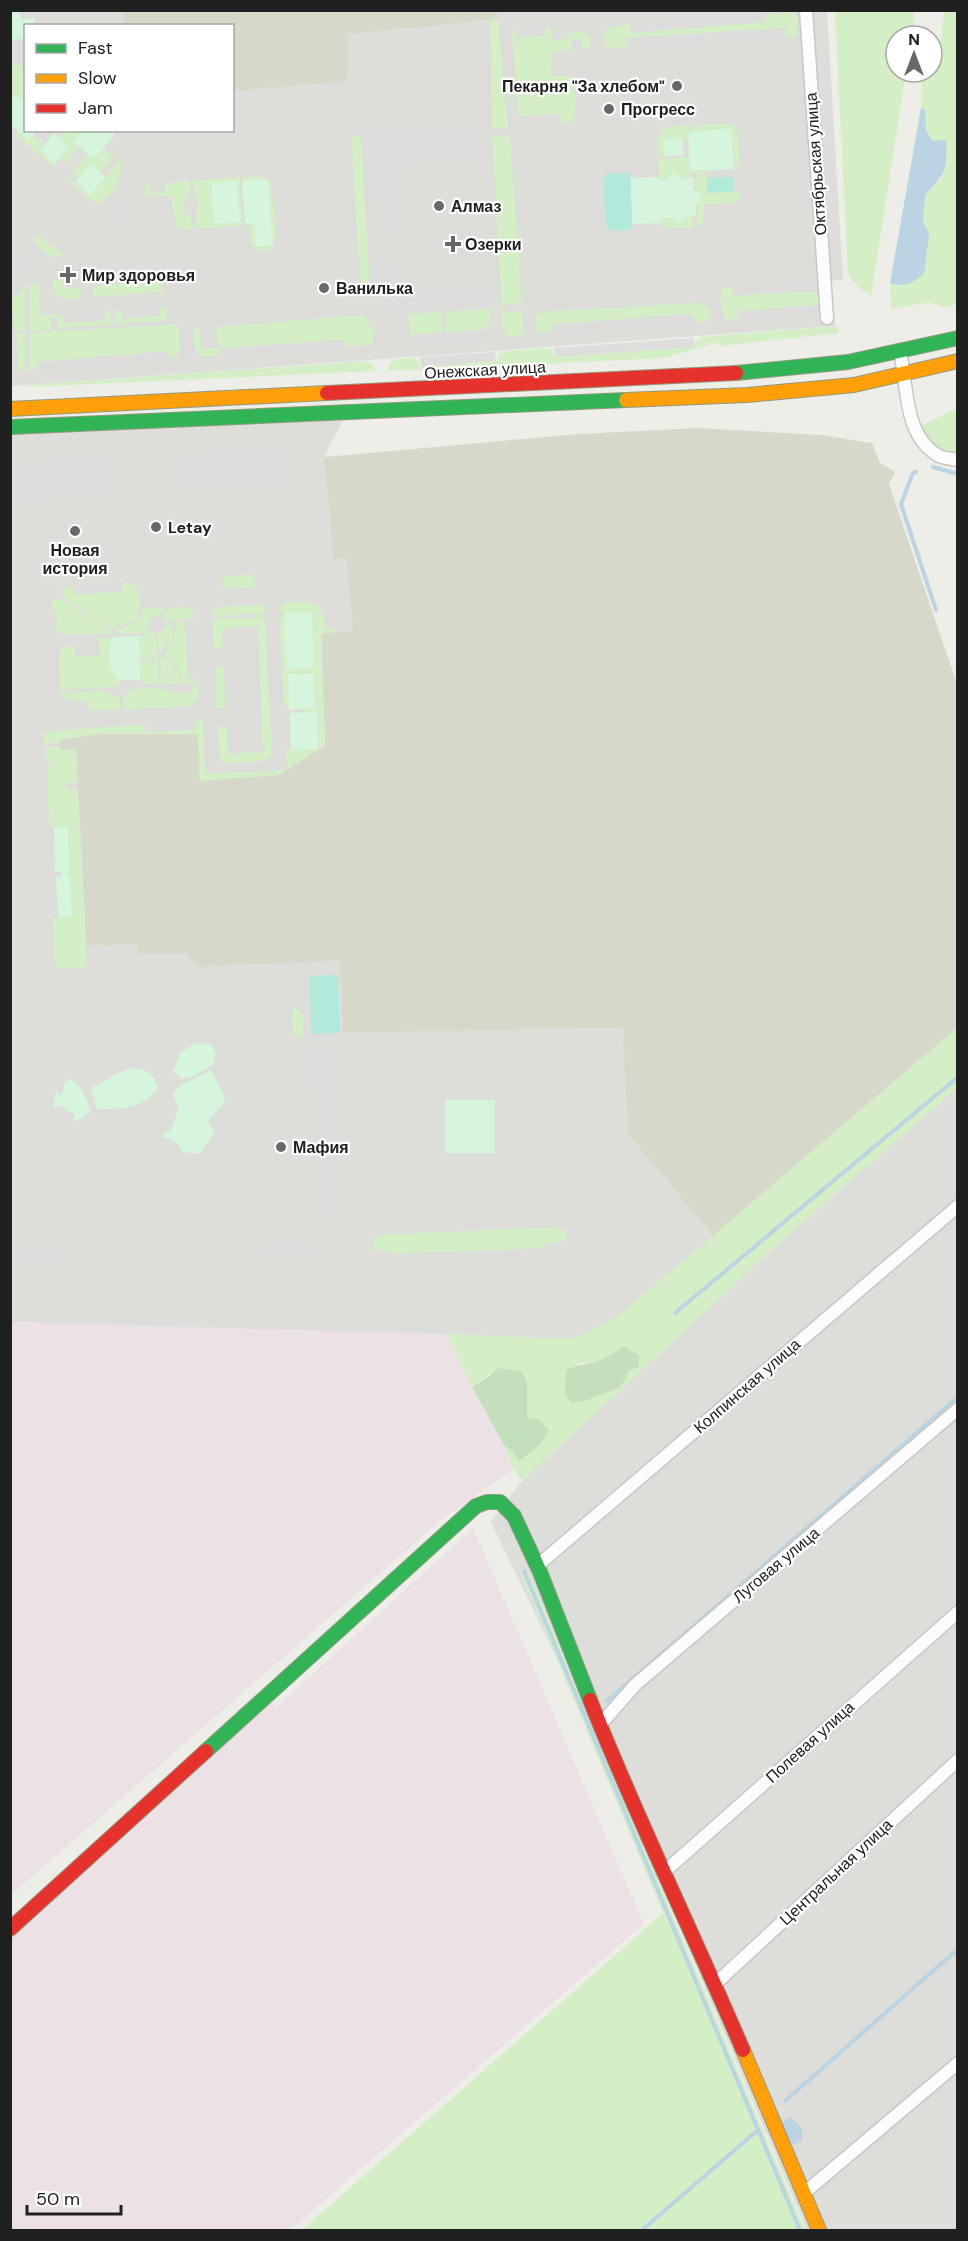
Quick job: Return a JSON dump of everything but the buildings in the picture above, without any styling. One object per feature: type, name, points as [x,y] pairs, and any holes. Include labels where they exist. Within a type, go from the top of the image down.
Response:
[{"type":"main road","name":"Онежская улица","points":[[10,409],[740,373],[848,362],[957,338]]},
{"type":"main road","name":"Онежская улица","points":[[10,427],[747,395],[854,386],[957,361]]},
{"type":"main road","points":[[10,1929],[476,1506],[488,1502],[500,1502],[514,1516],[537,1566],[600,1725],[663,1873],[715,1984],[819,2230]]},
{"type":"street","name":"Октябрьская улица","points":[[806,10],[827,318]]},
{"type":"street","points":[[900,352],[910,418],[929,448],[940,456],[957,460]]},
{"type":"street","name":"Колпинская улица","points":[[537,1566],[957,1206]]},
{"type":"street","name":"Луговая улица","points":[[600,1725],[635,1685],[957,1409]]},
{"type":"street","name":"Полевая улица","points":[[663,1873],[957,1612]]},
{"type":"street","name":"Центральная улица","points":[[715,1984],[957,1760]]},
{"type":"street","points":[[803,2194],[957,2063]]},
{"type":"shaded area","points":[[497,10],[498,19],[348,34],[347,81],[234,91],[234,24],[124,24],[122,11]]},
{"type":"shaded area","points":[[10,11],[827,11],[843,279],[831,281],[835,326],[11,386]]},
{"type":"shaded area","points":[[766,14],[766,22],[631,33],[630,25]]},
{"type":"shaded area","points":[[546,28],[546,36],[517,38],[516,31]]},
{"type":"shaded area","points":[[785,28],[786,37],[626,47],[625,38]]},
{"type":"shaded area","points":[[814,50],[824,50],[836,250],[827,250]]},
{"type":"shaded area","points":[[559,114],[561,121],[520,123],[519,116]]},
{"type":"shaded area","points":[[443,125],[444,132],[474,132],[477,158],[391,164],[395,231],[387,235],[390,290],[489,287],[489,304],[387,309],[370,285],[361,129]]},
{"type":"shaded area","points":[[109,195],[135,217],[131,222],[118,222],[99,206]]},
{"type":"shaded area","points":[[14,251],[35,268],[32,273],[27,273],[11,259]]},
{"type":"shaded area","points":[[814,283],[814,291],[734,296],[733,288]]},
{"type":"shaded area","points":[[815,305],[816,312],[738,318],[740,311]]},
{"type":"shaded area","points":[[160,308],[160,316],[122,319],[122,310]]},
{"type":"shaded area","points":[[102,311],[103,320],[65,323],[64,314]]},
{"type":"shaded area","points":[[691,314],[692,324],[555,333],[554,324]]},
{"type":"shaded area","points":[[486,329],[487,338],[410,342],[410,335]]},
{"type":"shaded area","points":[[694,338],[694,347],[555,357],[554,348]]},
{"type":"shaded area","points":[[344,340],[345,347],[223,356],[223,348]]},
{"type":"shaded area","points":[[164,352],[164,360],[38,369],[38,362]]},
{"type":"shaded area","points":[[495,352],[496,361],[421,367],[420,357]]},
{"type":"shaded area","points":[[343,420],[324,457],[333,558],[346,558],[353,631],[321,633],[325,745],[279,775],[200,781],[76,750],[86,946],[138,944],[138,953],[339,960],[343,1033],[624,1028],[628,1134],[713,1236],[616,1318],[574,1339],[11,1322],[10,434]]},
{"type":"shaded area","points":[[698,428],[821,435],[872,443],[880,463],[895,472],[889,484],[957,684],[957,1028],[713,1236],[628,1134],[623,1028],[343,1033],[339,960],[197,967],[184,953],[138,953],[137,944],[86,946],[76,750],[60,750],[59,740],[98,734],[198,734],[200,780],[279,775],[325,745],[321,633],[353,631],[346,558],[333,558],[324,457],[578,434]]},
{"type":"shaded area","points":[[283,449],[285,485],[175,490],[173,455]]},
{"type":"shaded area","points":[[115,458],[117,495],[18,500],[11,486],[11,464]]},
{"type":"shaded area","points":[[122,582],[122,592],[74,594],[74,584]]},
{"type":"shaded area","points":[[193,620],[197,677],[188,678],[185,621]]},
{"type":"shaded area","points":[[194,722],[194,730],[146,732],[145,723]]},
{"type":"shaded area","points":[[313,1044],[325,1044],[331,1214],[319,1214]]},
{"type":"shaded area","points":[[957,1088],[957,2230],[807,2230],[638,1828],[491,1522],[522,1481],[777,1245]]},
{"type":"shaded area","points":[[313,1244],[313,1256],[257,1258],[257,1246]]},
{"type":"shaded area","points":[[62,1250],[62,1261],[11,1262],[11,1252]]},
{"type":"shaded area","points":[[11,1322],[447,1334],[472,1387],[504,1445],[513,1469],[441,1520],[11,1895]]},
{"type":"shaded area","points":[[473,1528],[644,1924],[290,2230],[11,2230],[10,1933],[269,1699],[275,1708]]},
{"type":"green space","points":[[914,10],[913,24],[884,24],[884,84],[904,84],[871,296],[859,288],[848,275],[835,11]]},
{"type":"green space","points":[[10,11],[19,11],[21,20],[34,18],[35,24],[24,24],[24,39],[11,40]]},
{"type":"green space","points":[[944,11],[957,11],[957,304],[944,308],[930,302],[891,309],[890,283],[899,286],[929,234],[923,221],[925,195],[941,179],[933,141],[926,131],[925,111],[921,108],[922,84],[944,84]]},
{"type":"green space","points":[[792,12],[797,17],[798,23],[796,37],[786,37],[785,28],[626,38],[626,47],[609,48],[604,43],[603,35],[609,27],[630,25],[631,33],[766,21],[766,14]]},
{"type":"green space","points":[[498,19],[508,128],[492,129],[490,20]]},
{"type":"green space","points":[[547,27],[551,28],[553,40],[566,39],[566,34],[581,32],[590,37],[588,49],[582,48],[582,39],[572,39],[572,49],[551,52],[552,76],[567,76],[574,80],[576,116],[568,123],[561,121],[559,114],[519,116],[512,30],[516,31],[517,38],[546,30]]},
{"type":"green space","points":[[24,65],[24,102],[18,97],[11,97],[10,66]]},
{"type":"green space","points":[[11,97],[18,97],[24,102],[24,132],[36,132],[28,140],[11,125]]},
{"type":"green space","points":[[723,123],[732,125],[737,130],[740,165],[733,166],[731,130],[692,132],[692,126]]},
{"type":"green space","points":[[688,126],[689,138],[663,139],[664,156],[658,156],[657,139],[661,130]]},
{"type":"green space","points":[[731,129],[734,169],[690,171],[688,132]]},
{"type":"green space","points":[[18,132],[28,140],[33,135],[43,144],[40,150],[55,163],[55,168],[15,135]]},
{"type":"green space","points":[[63,132],[82,132],[74,142],[79,147],[64,165],[60,157],[69,146],[58,137]]},
{"type":"green space","points":[[82,132],[111,132],[115,135],[94,159],[73,142]]},
{"type":"green space","points":[[54,133],[69,147],[55,163],[40,150]]},
{"type":"green space","points":[[351,136],[361,136],[370,285],[365,286],[360,280]]},
{"type":"green space","points":[[510,136],[522,303],[502,305],[492,137]]},
{"type":"green space","points":[[683,138],[684,155],[664,156],[663,139]]},
{"type":"green space","points":[[103,148],[114,157],[103,170],[97,171],[90,164],[80,176],[71,174],[88,154],[94,159]]},
{"type":"green space","points":[[121,158],[121,165],[117,184],[99,203],[92,202],[67,179],[69,177],[90,195],[119,161]]},
{"type":"green space","points":[[687,158],[690,160],[691,178],[660,180],[658,159]]},
{"type":"green space","points":[[90,164],[105,177],[90,195],[75,181]]},
{"type":"green space","points":[[695,171],[707,173],[708,193],[741,192],[736,202],[704,205],[704,220],[698,226]]},
{"type":"green space","points":[[675,172],[683,179],[694,178],[694,189],[703,197],[695,205],[696,216],[685,217],[679,224],[671,218],[662,218],[662,223],[632,224],[631,178],[659,177],[660,180],[667,180]]},
{"type":"green space","points":[[630,173],[632,230],[612,231],[606,226],[603,180],[605,174]]},
{"type":"green space","points":[[258,176],[270,179],[275,216],[271,217],[268,180],[242,181],[242,177]]},
{"type":"green space","points":[[240,177],[241,201],[238,201],[236,182],[211,184],[214,224],[239,222],[238,205],[241,204],[243,225],[197,229],[195,211],[199,209],[198,199],[194,197],[194,180]]},
{"type":"green space","points":[[734,177],[734,192],[707,193],[707,178]]},
{"type":"green space","points":[[268,179],[273,245],[256,246],[254,223],[245,223],[242,181]]},
{"type":"green space","points":[[190,181],[190,192],[184,200],[184,205],[185,215],[191,216],[193,229],[180,229],[176,226],[171,196],[151,196],[145,193],[145,187],[151,184],[151,193],[165,192],[167,183]]},
{"type":"green space","points":[[237,181],[240,222],[214,224],[211,183]]},
{"type":"green space","points":[[693,217],[694,227],[663,229],[661,218]]},
{"type":"green space","points":[[275,219],[275,240],[273,245],[270,249],[266,251],[251,244],[250,225],[246,226],[245,223],[254,222],[273,244],[271,220]]},
{"type":"green space","points":[[38,235],[64,256],[50,257],[33,242]]},
{"type":"green space","points":[[62,279],[66,287],[80,289],[81,298],[64,299],[57,296],[52,280]]},
{"type":"green space","points":[[38,282],[41,315],[59,314],[64,318],[65,323],[103,320],[103,315],[109,310],[122,312],[122,319],[160,316],[160,309],[166,307],[167,321],[115,324],[115,313],[110,313],[110,325],[58,328],[57,317],[51,317],[52,330],[29,331],[29,283]]},
{"type":"green space","points":[[163,282],[164,292],[93,297],[92,287],[100,287],[100,285]]},
{"type":"green space","points":[[26,285],[26,331],[15,332],[11,302]]},
{"type":"green space","points":[[724,287],[733,288],[734,295],[814,291],[820,293],[821,301],[815,305],[740,311],[738,318],[727,320],[721,304]]},
{"type":"green space","points":[[698,303],[706,306],[711,312],[708,320],[702,323],[694,320],[691,314],[554,324],[551,332],[540,334],[535,328],[536,316],[542,312]]},
{"type":"green space","points":[[505,308],[505,313],[518,313],[518,308],[522,308],[523,330],[519,336],[508,337],[503,330],[501,309]]},
{"type":"green space","points":[[490,309],[490,324],[486,329],[446,332],[445,312]]},
{"type":"green space","points":[[442,312],[443,333],[410,335],[409,314]]},
{"type":"green space","points":[[363,315],[375,332],[372,344],[345,347],[344,340],[223,348],[216,356],[208,357],[198,354],[195,347],[194,329],[200,328],[202,349],[219,348],[216,327]]},
{"type":"green space","points":[[178,324],[180,350],[177,358],[172,358],[166,351],[38,362],[36,368],[29,371],[29,333]]},
{"type":"green space","points":[[838,326],[839,333],[720,346],[718,342],[665,358],[389,371],[390,363],[397,359],[416,358],[421,367],[497,361],[503,351],[547,348],[551,349],[555,357],[694,347],[696,341],[701,337]]},
{"type":"green space","points":[[16,334],[26,334],[26,372],[18,365]]},
{"type":"green space","points":[[366,361],[374,365],[375,371],[25,387],[29,385]]},
{"type":"green space","points":[[957,408],[957,457],[937,451],[919,427]]},
{"type":"green space","points":[[249,574],[256,584],[252,589],[232,587],[232,590],[222,586],[223,577]]},
{"type":"green space","points":[[126,582],[135,587],[140,595],[139,615],[135,620],[109,629],[64,598],[62,591],[70,586],[74,594],[122,591],[122,585]]},
{"type":"green space","points":[[61,599],[111,634],[60,634],[57,632],[56,610],[50,607],[54,600]]},
{"type":"green space","points":[[285,602],[314,604],[322,612],[325,630],[336,629],[337,632],[321,633],[325,745],[287,770],[286,750],[292,750],[317,712],[304,712],[304,709],[315,708],[314,674],[302,674],[302,669],[313,668],[312,613],[279,613],[279,609]]},
{"type":"green space","points":[[261,605],[265,608],[265,614],[212,616],[212,612],[221,607]]},
{"type":"green space","points":[[185,607],[193,610],[195,617],[166,622],[163,617],[169,608]]},
{"type":"green space","points":[[145,608],[166,608],[160,616],[152,617],[148,621],[149,629],[140,634],[116,633],[117,630],[137,621]]},
{"type":"green space","points":[[284,613],[312,613],[314,668],[287,670]]},
{"type":"green space","points":[[265,617],[272,754],[265,761],[224,763],[219,757],[218,727],[227,727],[228,754],[263,752],[258,626],[226,628],[226,632],[222,633],[223,648],[214,648],[212,619]]},
{"type":"green space","points":[[280,617],[285,617],[287,667],[282,667]]},
{"type":"green space","points":[[185,621],[188,677],[198,680],[194,683],[185,683],[172,661],[164,653],[174,641],[176,623]]},
{"type":"green space","points":[[173,624],[173,639],[159,653],[158,633],[166,626]]},
{"type":"green space","points":[[150,631],[156,633],[158,654],[141,662],[139,637]]},
{"type":"green space","points":[[139,636],[141,680],[119,680],[109,660],[113,637]]},
{"type":"green space","points":[[99,637],[113,637],[109,660],[119,680],[119,686],[60,690],[59,653],[61,649],[72,645],[76,656],[100,656]]},
{"type":"green space","points":[[160,655],[171,663],[183,683],[161,685]]},
{"type":"green space","points":[[158,656],[158,684],[143,685],[141,664]]},
{"type":"green space","points":[[224,666],[225,708],[216,708],[215,667]]},
{"type":"green space","points":[[299,669],[299,674],[288,675],[289,706],[284,706],[282,670]]},
{"type":"green space","points":[[288,674],[314,674],[315,708],[289,710]]},
{"type":"green space","points":[[194,686],[199,686],[198,699],[190,706],[123,710],[123,698],[132,689],[156,687],[160,690],[183,694]]},
{"type":"green space","points":[[104,690],[120,698],[120,710],[93,711],[89,709],[87,701],[69,699],[60,693]]},
{"type":"green space","points":[[317,711],[318,749],[291,750],[290,713]]},
{"type":"green space","points":[[203,719],[205,774],[287,770],[279,775],[200,781],[198,734],[98,734],[44,744],[43,733],[143,725],[146,726],[146,732],[194,730],[194,723]]},
{"type":"green space","points":[[45,747],[76,750],[77,782],[66,783],[67,790],[78,790],[87,962],[85,967],[55,968],[53,918],[72,916],[70,876],[66,876],[66,871],[69,871],[68,828],[49,827],[47,772],[50,761],[45,756]]},
{"type":"green space","points":[[68,827],[70,871],[66,872],[66,876],[70,876],[72,917],[58,917],[56,876],[62,876],[62,872],[55,872],[54,828]]},
{"type":"green space","points":[[338,975],[340,1033],[312,1034],[309,976]]},
{"type":"green space","points":[[294,1007],[301,1011],[305,1020],[302,1037],[297,1038],[292,1023]]},
{"type":"green space","points":[[957,1028],[957,1088],[777,1245],[522,1481],[513,1469],[504,1445],[513,1451],[520,1462],[530,1453],[526,1406],[527,1381],[497,1368],[472,1387],[447,1334],[574,1339],[616,1318]],"holes":[[[602,1360],[629,1371],[620,1387],[585,1401],[572,1403],[577,1364]]]},
{"type":"green space","points":[[196,1043],[211,1044],[216,1053],[213,1065],[191,1077],[182,1079],[173,1072],[180,1053]]},
{"type":"green space","points":[[134,1068],[147,1072],[155,1079],[158,1088],[152,1095],[131,1106],[97,1109],[91,1088]]},
{"type":"green space","points":[[211,1070],[225,1101],[208,1122],[215,1133],[199,1154],[183,1152],[177,1143],[161,1136],[171,1130],[179,1108],[173,1094],[181,1085]]},
{"type":"green space","points":[[71,1079],[84,1093],[90,1112],[83,1118],[73,1121],[75,1115],[73,1113],[58,1105],[55,1109],[53,1103],[57,1090],[59,1095],[62,1094],[65,1082]]},
{"type":"green space","points":[[445,1100],[495,1100],[495,1153],[445,1153]]},
{"type":"green space","points":[[560,1227],[566,1232],[567,1237],[564,1242],[545,1243],[542,1248],[389,1254],[388,1250],[374,1250],[373,1239],[376,1235]]},
{"type":"green space","points":[[624,1347],[639,1355],[639,1367],[629,1371],[621,1387],[585,1401],[572,1403],[565,1394],[566,1370],[599,1361]]},
{"type":"green space","points":[[497,1368],[521,1371],[527,1381],[527,1418],[538,1419],[549,1430],[539,1445],[519,1462],[513,1451],[504,1445],[472,1387]]},
{"type":"green space","points":[[528,1571],[805,2230],[302,2230],[663,1913],[521,1574]]},
{"type":"water","points":[[921,108],[925,110],[926,131],[933,141],[946,140],[946,165],[937,182],[925,195],[923,221],[929,234],[924,274],[908,284],[900,285],[890,283]]},
{"type":"water","points":[[790,2117],[802,2128],[802,2141],[792,2145],[781,2123]]},
{"type":"waterway","points":[[933,467],[958,474]]},
{"type":"waterway","points":[[916,472],[913,473],[901,504],[936,610]]},
{"type":"waterway","points":[[675,1313],[958,1077]]},
{"type":"waterway","points":[[607,1701],[958,1397]]},
{"type":"waterway","points":[[524,1571],[800,2230]]},
{"type":"waterway","points":[[785,2101],[958,1949]]},
{"type":"waterway","points":[[642,2230],[758,2130]]},
{"type":"traffic: fast","points":[[736,373],[848,362],[958,338]]},
{"type":"traffic: fast","points":[[10,427],[626,400]]},
{"type":"traffic: fast","points":[[206,1751],[476,1506],[487,1502],[500,1502],[514,1516],[540,1572],[590,1700]]},
{"type":"traffic: slow","points":[[626,400],[747,395],[854,385],[958,361]]},
{"type":"traffic: slow","points":[[10,409],[327,393]]},
{"type":"traffic: slow","points":[[743,2050],[819,2230]]},
{"type":"traffic: jam","points":[[327,393],[736,373]]},
{"type":"traffic: jam","points":[[590,1700],[743,2050]]},
{"type":"traffic: jam","points":[[10,1929],[206,1751]]},
{"type":"place","name":"Пекарня \"За хлебом\"","points":[[677,86]]},
{"type":"place","name":"Прогресс","points":[[609,109]]},
{"type":"place","name":"Алмаз","points":[[439,206]]},
{"type":"place","name":"Озерки","points":[[453,244]]},
{"type":"place","name":"Мир здоровья","points":[[68,275]]},
{"type":"place","name":"Ванилька","points":[[324,288]]},
{"type":"place","name":"Letay","points":[[156,527]]},
{"type":"place","name":"Новая история","points":[[75,531]]},
{"type":"place","name":"Мафия","points":[[281,1147]]}]
